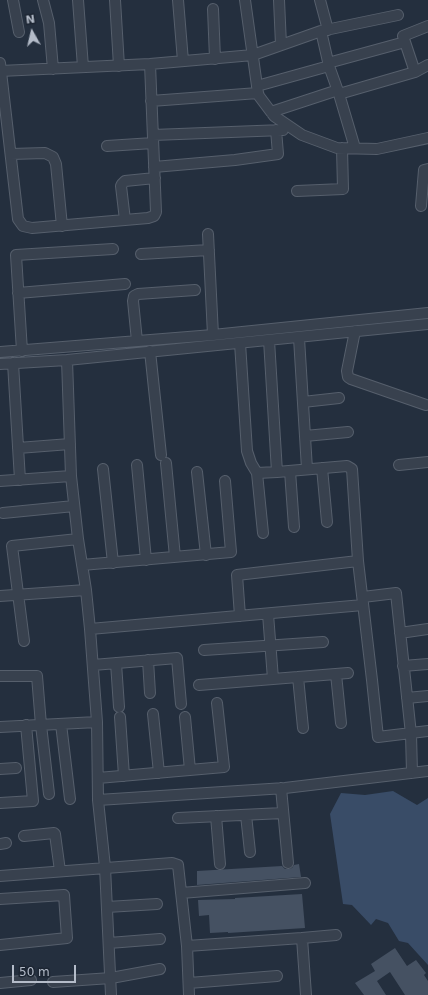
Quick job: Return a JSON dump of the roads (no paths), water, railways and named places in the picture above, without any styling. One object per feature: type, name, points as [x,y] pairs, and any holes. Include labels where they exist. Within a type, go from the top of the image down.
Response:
[{"type":"street","points":[[13,0],[19,32]]},
{"type":"street","points":[[43,0],[49,22],[53,69]]},
{"type":"street","points":[[78,0],[83,67]]},
{"type":"street","points":[[115,0],[119,66]]},
{"type":"street","points":[[178,0],[184,61]]},
{"type":"street","points":[[245,0],[259,96],[274,116],[292,130],[337,148],[377,149],[428,138]]},
{"type":"street","points":[[279,0],[281,45]]},
{"type":"street","points":[[320,0],[328,64],[339,92],[355,148]]},
{"type":"street","points":[[213,9],[216,58]]},
{"type":"street","points":[[150,64],[156,212],[154,216],[148,218],[62,226],[32,228],[23,226],[18,219],[0,68],[53,69],[119,66],[253,55],[324,30],[398,15]]},
{"type":"street","points":[[415,72],[403,36],[428,26]]},
{"type":"street","points":[[152,101],[258,90],[328,64],[405,42]]},
{"type":"street","points":[[271,112],[415,72],[428,65]]},
{"type":"street","points":[[154,167],[235,160],[278,154],[276,130]]},
{"type":"street","points":[[107,146],[153,139],[292,130]]},
{"type":"street","points":[[297,191],[343,189],[342,148]]},
{"type":"street","points":[[11,154],[45,154],[53,157],[56,164],[62,226]]},
{"type":"street","points":[[421,206],[424,170],[428,169]]},
{"type":"street","points":[[125,220],[122,184],[126,181],[155,178]]},
{"type":"street","points":[[208,234],[210,250],[213,335]]},
{"type":"street","points":[[22,351],[16,255],[113,249]]},
{"type":"street","points":[[142,254],[210,250]]},
{"type":"street","points":[[18,293],[125,284]]},
{"type":"street","points":[[137,341],[133,300],[134,296],[138,294],[195,290]]},
{"type":"street","points":[[0,352],[213,335],[428,313]]},
{"type":"street","points":[[0,364],[67,360],[428,324]]},
{"type":"street","points":[[355,331],[347,371],[350,380],[426,405]]},
{"type":"street","points":[[299,338],[307,469]]},
{"type":"street","points":[[269,340],[277,472]]},
{"type":"street","points":[[240,343],[247,450],[257,473],[263,533]]},
{"type":"street","points":[[150,351],[175,557]]},
{"type":"street","points":[[67,360],[71,476],[78,539],[86,590],[93,665],[97,722],[98,800],[105,867],[112,995]]},
{"type":"street","points":[[12,363],[20,480]]},
{"type":"street","points":[[303,402],[339,398]]},
{"type":"street","points":[[305,436],[348,432]]},
{"type":"street","points":[[18,448],[70,444]]},
{"type":"street","points":[[399,465],[428,462]]},
{"type":"street","points":[[137,465],[146,560]]},
{"type":"street","points":[[257,473],[347,466],[352,469],[358,561],[378,737],[428,731]]},
{"type":"street","points":[[322,468],[327,522]]},
{"type":"street","points":[[103,469],[113,563]]},
{"type":"street","points":[[290,471],[294,527]]},
{"type":"street","points":[[197,472],[206,554]]},
{"type":"street","points":[[0,481],[71,476]]},
{"type":"street","points":[[82,565],[231,552],[225,481]]},
{"type":"street","points":[[2,513],[74,506]]},
{"type":"street","points":[[24,641],[12,546],[78,539]]},
{"type":"street","points":[[240,616],[237,575],[358,561]]},
{"type":"street","points":[[0,596],[86,590]]},
{"type":"street","points":[[90,630],[268,614],[363,601],[396,593],[411,734],[412,773]]},
{"type":"street","points":[[268,614],[273,679]]},
{"type":"street","points":[[400,633],[428,629]]},
{"type":"street","points":[[204,650],[323,642]]},
{"type":"street","points":[[93,665],[177,658],[181,704]]},
{"type":"street","points":[[148,660],[150,692]]},
{"type":"street","points":[[116,663],[124,776]]},
{"type":"street","points":[[403,666],[428,664]]},
{"type":"street","points":[[199,685],[348,673]]},
{"type":"street","points":[[336,674],[341,723]]},
{"type":"street","points":[[0,676],[37,676],[49,794]]},
{"type":"street","points":[[298,677],[303,728]]},
{"type":"street","points":[[407,698],[428,696]]},
{"type":"street","points":[[98,778],[224,768],[217,703]]},
{"type":"street","points":[[153,714],[159,773]]},
{"type":"street","points":[[185,718],[190,770]]},
{"type":"street","points":[[0,727],[97,722]]},
{"type":"street","points":[[61,724],[70,799]]},
{"type":"street","points":[[0,803],[33,801],[26,725]]},
{"type":"street","points":[[0,769],[16,768]]},
{"type":"street","points":[[98,800],[281,788],[428,771]]},
{"type":"street","points":[[281,788],[288,863]]},
{"type":"street","points":[[178,818],[283,813]]},
{"type":"street","points":[[246,814],[250,852]]},
{"type":"street","points":[[216,816],[220,864]]},
{"type":"street","points":[[24,836],[54,833],[60,871]]},
{"type":"street","points":[[0,876],[105,867],[172,863],[178,865],[187,946],[189,995]]},
{"type":"street","points":[[181,893],[305,883]]},
{"type":"street","points":[[0,899],[64,895],[67,938],[0,945]]},
{"type":"street","points":[[107,907],[157,904]]},
{"type":"street","points":[[187,946],[336,935]]},
{"type":"street","points":[[302,938],[306,995]]},
{"type":"street","points":[[109,943],[160,939]]},
{"type":"street","points":[[53,982],[111,978],[160,969]]},
{"type":"street","points":[[189,983],[278,976]]},
{"type":"street","points":[[0,983],[32,980]]},
{"type":"water","points":[[393,791],[417,805],[428,798],[428,965],[408,943],[399,941],[388,923],[376,919],[371,925],[352,905],[343,904],[330,814],[341,793],[365,795]]}]
